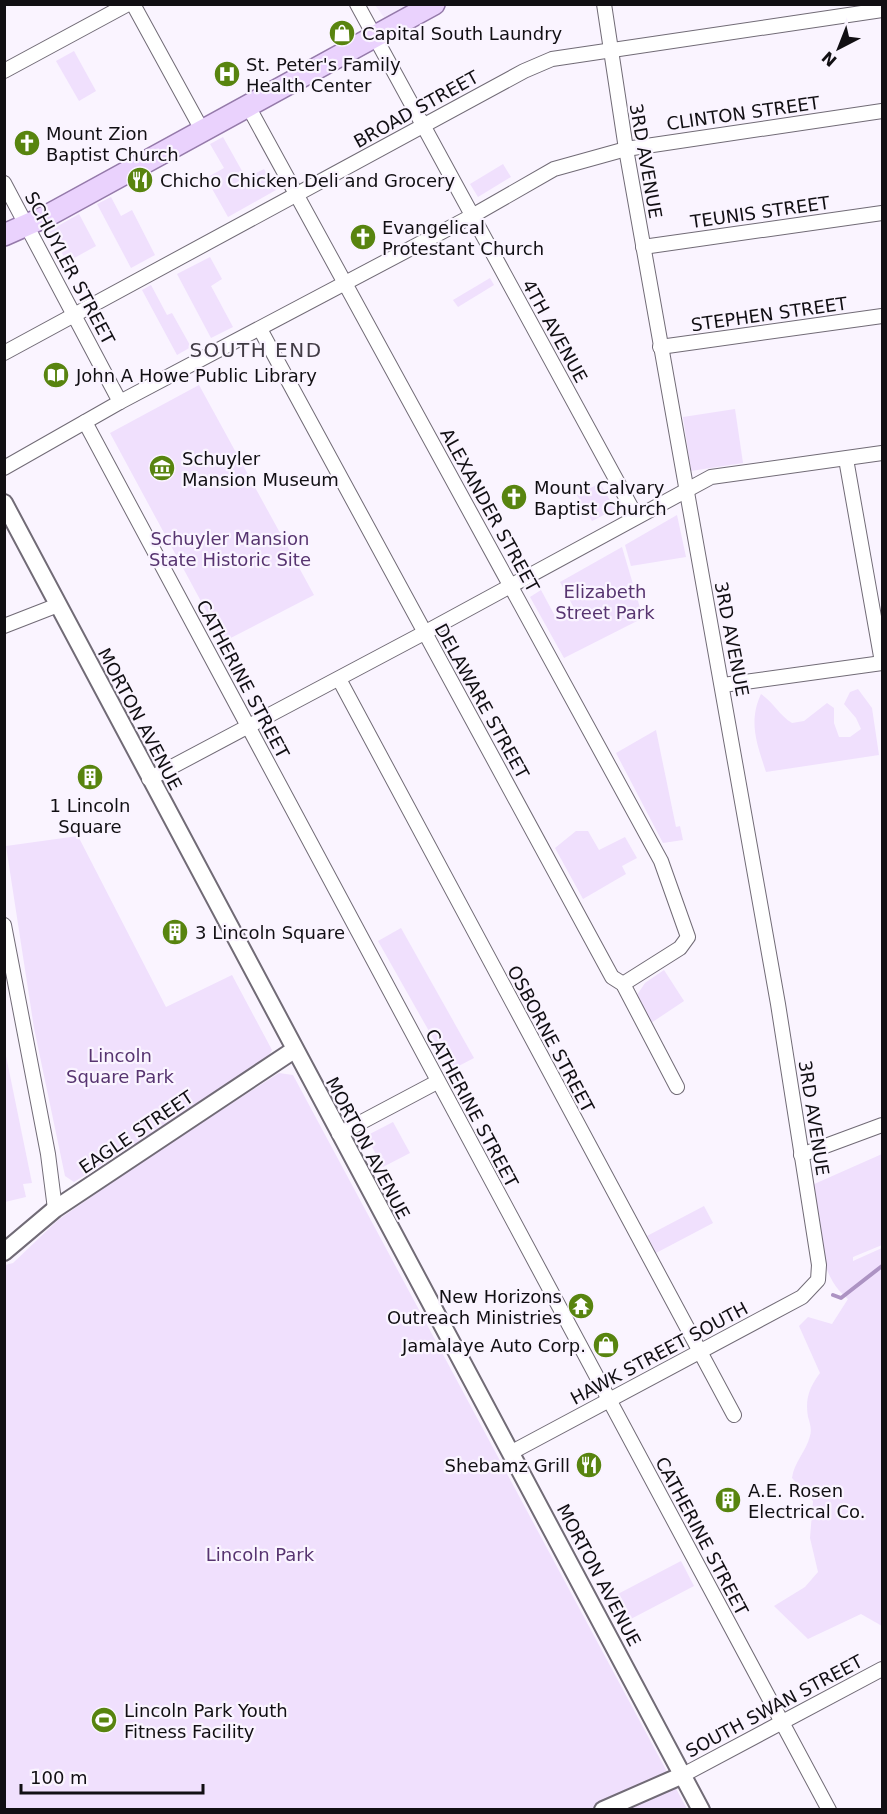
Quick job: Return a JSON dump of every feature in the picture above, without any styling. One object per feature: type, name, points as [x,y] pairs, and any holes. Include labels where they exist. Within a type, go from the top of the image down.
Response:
[{"type":"main road","points":[[4,235],[27,226],[434,4]]},
{"type":"street","points":[[4,71],[128,4]]},
{"type":"street","points":[[133,4],[202,130]]},
{"type":"street","name":"4TH AVENUE","points":[[357,4],[636,516]]},
{"type":"street","name":"3RD AVENUE","points":[[604,4],[609,50],[660,347],[723,685],[816,1246],[818,1280]]},
{"type":"street","name":"BROAD STREET","points":[[4,353],[524,71],[552,59],[882,10]]},
{"type":"street","name":"ALEXANDER STREET","points":[[248,106],[661,861],[688,937],[674,953],[623,984]]},
{"type":"street","name":"CLINTON STREET","points":[[4,468],[120,402],[344,285],[554,169],[626,149],[882,111]]},
{"type":"street","name":"SCHUYLER STREET","points":[[4,183],[120,402]]},
{"type":"street","name":"TEUNIS STREET","points":[[643,247],[882,213]]},
{"type":"street","name":"STEPHEN STREET","points":[[660,347],[882,316]]},
{"type":"street","name":"DELAWARE STREET","points":[[260,329],[612,977],[623,984],[677,1087]]},
{"type":"street","name":"CATHERINE STREET","points":[[85,422],[829,1809]]},
{"type":"street","points":[[149,779],[249,728],[424,633],[685,488],[711,477],[882,453]]},
{"type":"street","points":[[723,685],[882,662],[846,459]]},
{"type":"street","name":"MORTON AVENUE","points":[[4,503],[149,779],[512,1452],[701,1809]]},
{"type":"street","points":[[4,626],[58,605]]},
{"type":"street","name":"OSBORNE STREET","points":[[339,679],[698,1352],[734,1415]]},
{"type":"street","points":[[4,925],[9,965],[48,1154],[55,1209]]},
{"type":"street","name":"EAGLE STREET","points":[[4,1252],[55,1209],[294,1050]]},
{"type":"street","points":[[339,1134],[437,1082]]},
{"type":"street","points":[[801,1155],[882,1125]]},
{"type":"street","name":"HAWK STREET SOUTH","points":[[512,1452],[802,1297],[818,1280]]},
{"type":"street","name":"SOUTH SWAN STREET","points":[[683,1775],[882,1668]]},
{"type":"street","points":[[603,1809],[683,1775]]},
{"type":"shaded area","points":[[375,5],[415,5],[386,20]]},
{"type":"green space","points":[[74,51],[96,91],[79,101],[56,61]]},
{"type":"green space","points":[[223,137],[246,178],[264,169],[276,190],[228,217],[206,178],[224,168],[210,144]]},
{"type":"green space","points":[[503,164],[511,177],[478,197],[470,184]]},
{"type":"green space","points":[[111,197],[121,216],[132,210],[155,255],[131,268],[97,204]]},
{"type":"green space","points":[[79,214],[96,246],[67,262],[49,231]]},
{"type":"green space","points":[[210,257],[222,279],[211,286],[233,327],[211,338],[177,274]]},
{"type":"green space","points":[[490,278],[494,285],[458,307],[453,300]]},
{"type":"green space","points":[[151,285],[167,315],[172,313],[191,347],[177,355],[142,290]]},
{"type":"green space","name":"Schuyler Mansion State Historic Site","points":[[199,385],[314,595],[223,642],[110,433]]},
{"type":"green space","points":[[735,409],[743,463],[691,471],[683,417]]},
{"type":"green space","points":[[600,483],[615,509],[592,521],[577,495]]},
{"type":"green space","points":[[677,515],[686,557],[631,566],[625,545]]},
{"type":"green space","name":"Elizabeth Street Park","points":[[622,547],[643,618],[564,658],[530,597],[541,590],[556,618],[574,608],[560,582]]},
{"type":"green space","points":[[858,689],[872,708],[879,755],[766,772],[754,724],[761,694],[792,723],[804,721],[827,703],[834,708],[834,723],[839,737],[850,737],[861,729],[856,718],[844,704],[850,692]]},
{"type":"green space","points":[[656,730],[676,827],[680,826],[683,840],[663,843],[616,753]]},
{"type":"green space","points":[[576,831],[588,831],[599,850],[625,837],[637,858],[622,866],[626,874],[583,899],[555,848]]},
{"type":"green space","name":"Lincoln Square Park","points":[[78,836],[166,1007],[232,975],[272,1050],[268,1057],[168,1124],[74,1182],[65,1176],[34,1028],[6,846]]},
{"type":"green space","points":[[401,928],[474,1058],[451,1070],[378,941]]},
{"type":"green space","points":[[664,970],[684,1001],[648,1025],[635,998],[645,983]]},
{"type":"green space","points":[[5,1051],[32,1183],[23,1184],[26,1197],[5,1202]]},
{"type":"green space","name":"Lincoln Park","points":[[279,1073],[293,1075],[687,1809],[5,1809],[5,1265],[13,1263],[58,1220],[154,1153]]},
{"type":"green space","points":[[393,1122],[410,1153],[383,1167],[366,1136]]},
{"type":"green space","points":[[882,1154],[882,1245],[853,1257],[853,1261],[882,1248],[882,1626],[861,1614],[808,1639],[774,1606],[805,1587],[818,1572],[810,1538],[813,1501],[792,1478],[810,1436],[808,1399],[820,1373],[799,1326],[808,1317],[832,1324],[848,1299],[830,1276],[824,1262],[812,1185]]},
{"type":"green space","points":[[704,1206],[713,1223],[656,1253],[647,1236]]},
{"type":"green space","points":[[681,1561],[694,1586],[627,1621],[614,1596]]},
{"type":"waterway","points":[[833,1295],[841,1298],[882,1266]]},
{"type":"place","name":"Capital South Laundry","points":[[342,33]]},
{"type":"place","name":"St. Peter's Family Health Center","points":[[227,74]]},
{"type":"place","name":"Mount Zion Baptist Church","points":[[27,143]]},
{"type":"place","name":"Chicho Chicken Deli and Grocery","points":[[140,180]]},
{"type":"place","name":"Evangelical Protestant Church","points":[[363,237]]},
{"type":"place","name":"John A Howe Public Library","points":[[56,375]]},
{"type":"place","name":"Schuyler Mansion Museum","points":[[162,468]]},
{"type":"place","name":"Mount Calvary Baptist Church","points":[[514,497]]},
{"type":"place","name":"1 Lincoln Square","points":[[90,777]]},
{"type":"place","name":"3 Lincoln Square","points":[[175,932]]},
{"type":"place","name":"New Horizons Outreach Ministries","points":[[581,1306]]},
{"type":"place","name":"Jamalaye Auto Corp.","points":[[606,1345]]},
{"type":"place","name":"Shebamz Grill","points":[[589,1465]]},
{"type":"place","name":"A.E. Rosen Electrical Co.","points":[[728,1500]]},
{"type":"place","name":"Lincoln Park Youth Fitness Facility","points":[[104,1720]]},
{"type":"district","name":"SOUTH END","points":[[256,350]]}]
